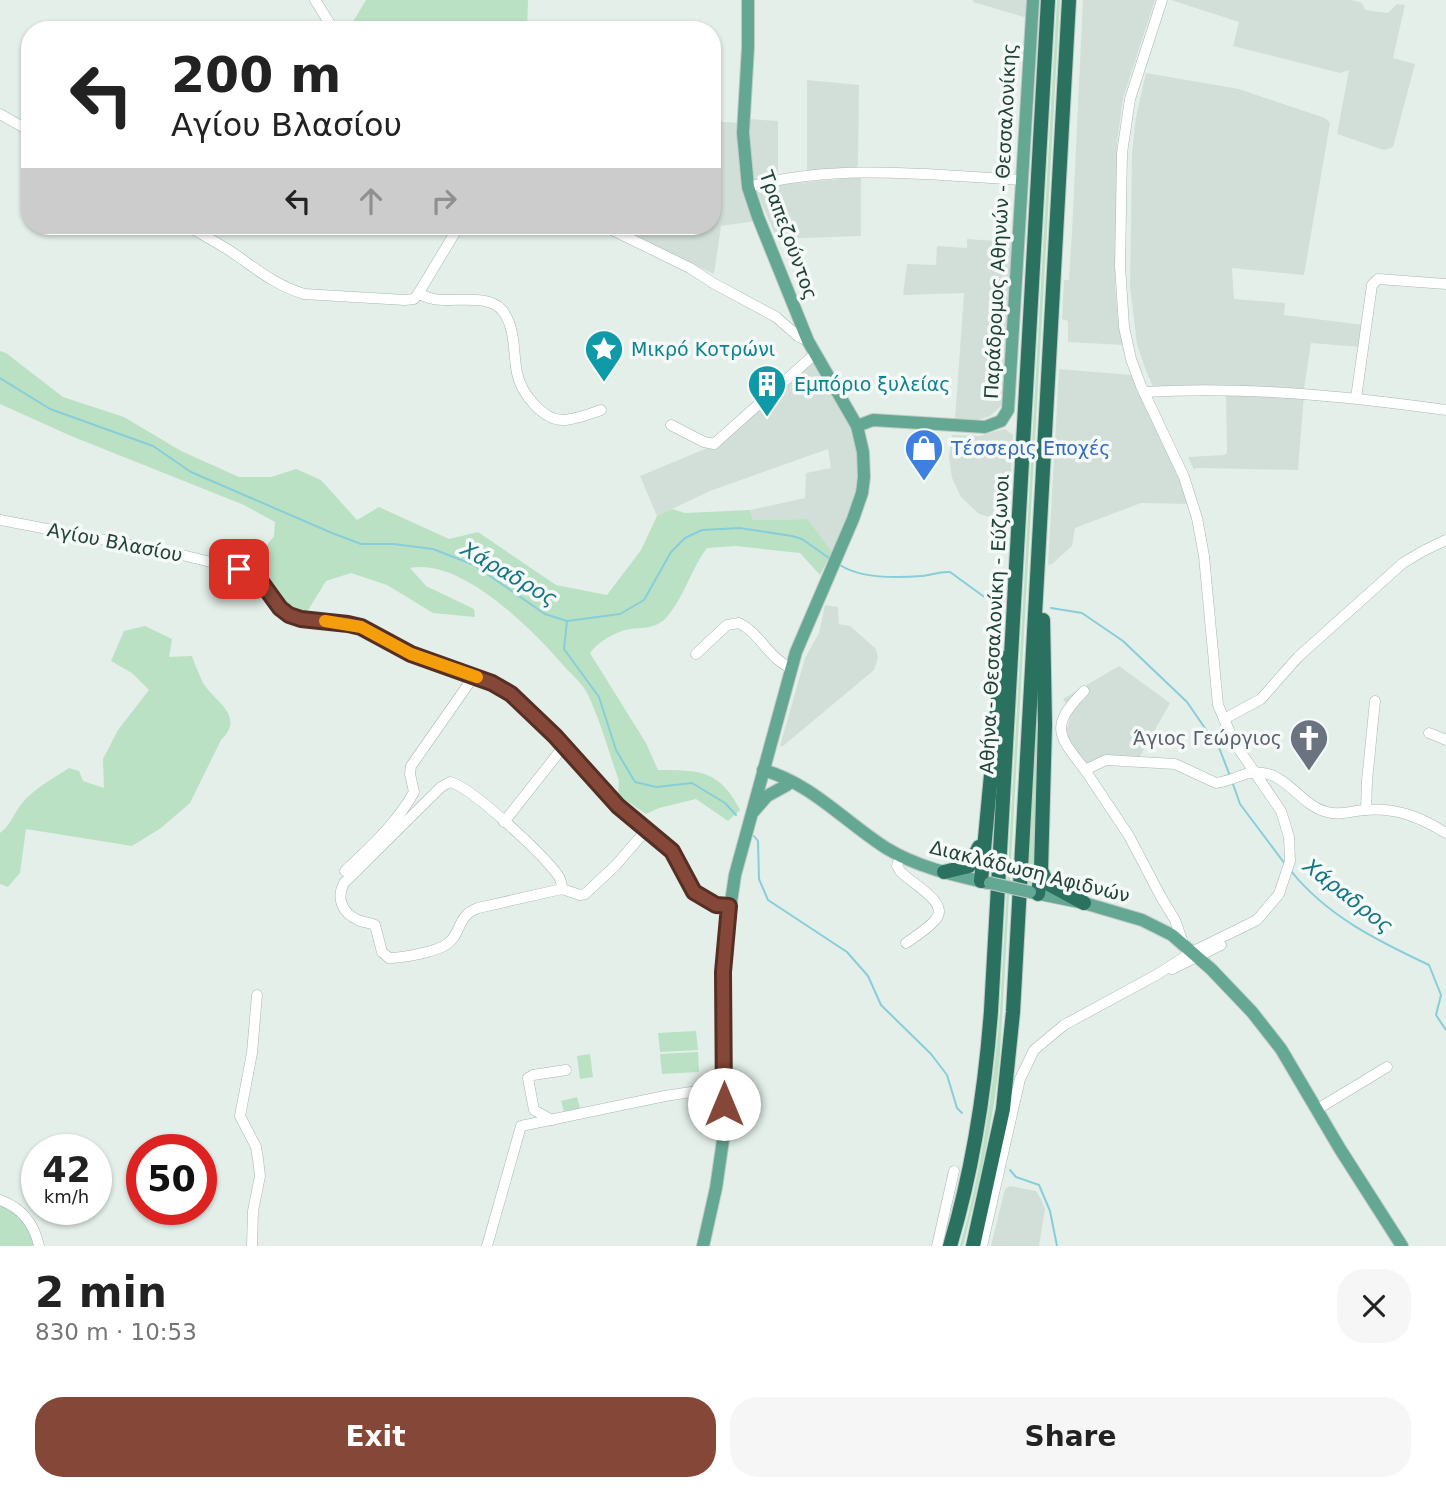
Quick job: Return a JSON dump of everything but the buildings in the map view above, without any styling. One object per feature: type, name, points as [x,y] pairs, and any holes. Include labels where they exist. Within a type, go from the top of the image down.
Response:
[{"type":"highway","name":"Αθήνα - Θεσσαλονίκη - Εύζωνοι","points":[[950,1246],[964,1191],[981,1100],[991,1011],[1048,0]]},
{"type":"highway","name":"Αθήνα - Θεσσαλονίκη - Εύζωνοι","points":[[973,1246],[1008,1079],[1017,979],[1069,0]]},
{"type":"highway","points":[[985,882],[985,832],[1007,609],[1018,529]]},
{"type":"highway","points":[[1034,893],[1041,870],[1045,699],[1040,531]]},
{"type":"highway","points":[[944,872],[969,866],[975,859],[985,832]]},
{"type":"highway","points":[[1041,870],[1047,883],[1084,903]]},
{"type":"highway","points":[[985,1027],[991,1011]]},
{"type":"main road","name":"Τραπεζούντος","points":[[748,0],[743,133],[748,187],[808,341],[857,426]]},
{"type":"main road","name":"Παράδρομος Αθηνών - Θεσσαλονίκης","points":[[857,426],[873,420],[980,428],[1003,419],[1008,410],[1033,0]]},
{"type":"main road","points":[[703,1246],[720,1165],[724,1087],[723,964],[729,906],[750,817],[791,668],[859,502],[863,469],[857,426]]},
{"type":"main road","name":"Διακλάδωση Αφιδνών","points":[[762,774],[787,785],[802,787]]},
{"type":"main road","name":"Διακλάδωση Αφιδνών","points":[[762,774],[790,778],[900,856],[944,872],[1084,903],[1142,920],[1172,935],[1252,1012],[1281,1049],[1316,1110],[1402,1246]]},
{"type":"main road","points":[[750,817],[767,796],[787,785]]},
{"type":"street","points":[[315,0],[328,21]]},
{"type":"street","points":[[982,1246],[1020,1079],[1034,1050],[1064,1024],[1158,974],[1191,951],[1256,920],[1274,902],[1287,872],[1289,837],[1281,811],[1243,756],[1218,705],[1198,518],[1184,477],[1131,359],[1122,314],[1122,153],[1130,99],[1162,0]]},
{"type":"street","points":[[0,114],[21,126]]},
{"type":"street","points":[[748,187],[768,182],[853,173],[1021,180]]},
{"type":"street","points":[[204,235],[228,249],[268,279],[304,294],[405,300],[414,299],[418,294],[454,235]]},
{"type":"street","points":[[622,235],[690,268],[713,284],[776,317],[799,337],[808,341]]},
{"type":"street","points":[[1356,398],[1372,285],[1375,281],[1378,279],[1446,284]]},
{"type":"street","points":[[418,294],[433,299],[485,302],[503,311],[513,342],[521,385],[545,414],[564,420],[601,410]]},
{"type":"street","points":[[671,425],[704,442],[714,444],[816,353]]},
{"type":"street","points":[[1144,392],[1254,390],[1356,398],[1446,410]]},
{"type":"street","name":"Αγίου Βλασίου","points":[[0,520],[178,554],[239,569],[259,579],[280,608],[289,615],[361,627],[411,654],[492,683],[511,694],[564,746],[618,806],[672,851],[694,892],[716,905],[729,906]]},
{"type":"street","points":[[1224,719],[1261,699],[1298,657],[1403,563],[1446,540]]},
{"type":"street","points":[[696,654],[727,625],[739,623],[751,632],[776,660],[791,668]]},
{"type":"street","points":[[345,871],[388,830],[409,800],[414,792],[411,766],[474,676]]},
{"type":"street","points":[[1084,691],[1070,705],[1059,729],[1061,736],[1129,836],[1191,951]]},
{"type":"street","points":[[1366,810],[1376,701]]},
{"type":"street","points":[[1429,733],[1446,740]]},
{"type":"street","points":[[504,822],[564,746]]},
{"type":"street","points":[[1085,770],[1106,760],[1175,764],[1216,783],[1256,772],[1276,777],[1307,803],[1326,812],[1337,814],[1391,810],[1408,813],[1446,833]]},
{"type":"street","points":[[562,889],[562,880],[556,873],[504,822],[456,783],[446,784],[344,883],[339,891],[340,904],[347,912],[359,921],[374,925],[382,952],[393,958],[431,951],[448,944],[467,912],[562,889],[585,894],[616,865],[646,829]]},
{"type":"street","points":[[900,856],[897,866],[900,871],[936,900],[940,908],[935,920],[906,943]]},
{"type":"street","points":[[252,1246],[253,1211],[260,1176],[256,1147],[240,1116],[252,1053],[257,995]]},
{"type":"street","points":[[1316,1110],[1387,1067]]},
{"type":"street","points":[[553,1120],[534,1110],[528,1078],[566,1070]]},
{"type":"street","points":[[487,1246],[519,1138],[519,1129],[524,1125],[665,1096],[724,1087]]},
{"type":"street","points":[[937,1246],[954,1171]]},
{"type":"street","points":[[0,1200],[24,1215],[33,1226],[39,1246]]},
{"type":"shaded area","points":[[1028,0],[1027,18],[973,2]]},
{"type":"shaded area","points":[[1083,0],[1155,0],[1123,98],[1117,143],[1115,284],[1123,345],[1068,342],[1068,321],[1062,319],[1064,280],[1069,280]]},
{"type":"shaded area","points":[[1171,0],[1352,0],[1362,3],[1365,10],[1388,13],[1397,4],[1405,5],[1393,58],[1415,64],[1393,147],[1384,150],[1337,134],[1349,70],[1340,73],[1233,46],[1239,22]]},
{"type":"shaded area","points":[[1146,73],[1239,89],[1325,118],[1330,123],[1304,275],[1232,268],[1234,299],[1285,303],[1284,315],[1363,325],[1360,347],[1311,343],[1304,389],[1153,387],[1137,344],[1130,287],[1132,153],[1136,117]]},
{"type":"shaded area","points":[[807,80],[859,85],[858,165],[855,170],[807,173]]},
{"type":"shaded area","points":[[749,119],[778,121],[778,178],[757,181],[752,177]]},
{"type":"shaded area","points":[[721,122],[739,123],[756,221],[721,226]]},
{"type":"shaded area","points":[[861,177],[861,236],[777,239],[756,190],[767,186]]},
{"type":"shaded area","points":[[631,235],[720,235],[714,274]]},
{"type":"shaded area","points":[[967,239],[1012,242],[1007,353],[1001,406],[990,416],[977,420],[955,419],[964,293],[903,295],[907,264],[936,265],[937,246],[967,248]]},
{"type":"shaded area","points":[[815,357],[853,423],[862,473],[851,518],[832,552],[808,519],[753,520],[750,510],[805,498],[806,473],[831,468],[828,449],[710,491],[657,516],[640,476],[717,444]]},
{"type":"shaded area","points":[[1059,369],[1131,375],[1191,504],[1141,503],[1075,528],[1072,546],[1048,565]]},
{"type":"shaded area","points":[[1226,392],[1304,395],[1298,470],[1194,470],[1188,457],[1227,453]]},
{"type":"shaded area","points":[[1005,429],[1013,435],[1008,520],[1000,520],[979,514],[961,497],[952,478],[949,457],[952,435],[979,436]]},
{"type":"shaded area","points":[[825,605],[838,607],[839,624],[850,626],[876,649],[878,658],[874,670],[780,746],[805,658],[819,633]]},
{"type":"shaded area","points":[[1119,666],[1170,703],[1139,758],[1108,757],[1087,765],[1066,733],[1072,712],[1063,699]]},
{"type":"shaded area","points":[[1010,1186],[1036,1191],[1041,1199],[1045,1209],[1039,1246],[991,1246],[1005,1189]]},
{"type":"green space","points":[[366,0],[528,0],[527,21],[353,21]]},
{"type":"green space","points":[[1057,0],[1060,0],[1000,1055],[994,1103],[975,1199],[963,1246],[960,1246],[986,1130],[1000,1011]]},
{"type":"green space","points":[[0,351],[63,397],[124,417],[181,451],[239,477],[271,477],[296,469],[321,480],[357,520],[379,507],[449,539],[478,532],[556,585],[607,595],[641,550],[657,516],[672,509],[685,513],[750,510],[753,520],[808,519],[832,552],[820,575],[800,553],[735,546],[707,548],[678,602],[662,622],[615,634],[601,642],[590,653],[646,743],[658,770],[707,775],[725,787],[740,810],[728,821],[696,799],[646,814],[618,795],[619,781],[597,716],[583,687],[515,616],[473,585],[451,574],[430,568],[410,568],[426,586],[474,609],[475,617],[433,613],[387,585],[351,573],[326,581],[305,615],[296,611],[282,600],[256,559],[274,536],[275,522],[244,505],[71,436],[0,404]]},
{"type":"green space","points":[[145,626],[172,639],[169,657],[192,656],[203,683],[229,716],[228,731],[190,803],[161,828],[132,846],[26,829],[20,873],[8,887],[0,884],[0,833],[28,797],[69,768],[79,771],[83,781],[104,788],[103,759],[118,730],[149,690],[132,673],[111,661],[124,631]]},
{"type":"green space","points":[[1040,631],[1040,775],[1033,885],[1025,884]]},
{"type":"green space","points":[[696,1031],[698,1050],[660,1052],[658,1033]]},
{"type":"green space","points":[[698,1052],[699,1072],[662,1074],[660,1054]]},
{"type":"green space","points":[[590,1054],[593,1077],[580,1079],[577,1056]]},
{"type":"green space","points":[[577,1097],[580,1108],[564,1112],[561,1101]]},
{"type":"green space","points":[[0,1204],[21,1219],[21,1225],[25,1225],[34,1246],[0,1246]]},
{"type":"waterway","name":"Χάραδρος","points":[[0,378],[50,409],[153,446],[191,472],[332,533],[361,544],[393,544],[433,549],[474,565],[545,614],[567,621],[620,614],[644,600],[671,552],[685,538],[702,530],[740,528],[792,536],[802,539],[829,558]]},
{"type":"waterway","name":"Χάραδρος","points":[[840,565],[858,573],[891,577],[950,572],[983,596],[1001,603]]},
{"type":"waterway","name":"Χάραδρος","points":[[1051,608],[1082,613],[1123,641],[1187,702],[1220,750],[1230,776]]},
{"type":"waterway","points":[[567,621],[564,649],[599,697],[616,750],[635,782],[656,787],[692,783],[725,803],[736,815]]},
{"type":"waterway","name":"Χάραδρος","points":[[1233,784],[1240,804],[1285,864]]},
{"type":"waterway","points":[[754,836],[758,841],[759,879],[768,900],[847,952],[868,976],[881,1005],[931,1054],[947,1075],[957,1108],[962,1113]]},
{"type":"waterway","name":"Χάραδρος","points":[[1291,871],[1321,901],[1354,926],[1429,965],[1441,995],[1436,1015],[1446,1030]]},
{"type":"waterway","points":[[1010,1170],[1016,1177],[1039,1185],[1050,1211],[1057,1246]]},
{"type":"slow traffic","points":[[325,621],[361,627],[411,654],[477,677]]},
{"type":"place","name":"Μικρό Κοτρώνι","points":[[604,383]]},
{"type":"place","name":"Εμπόριο ξυλείας","points":[[767,418]]},
{"type":"place","name":"Τέσσερις Εποχές","points":[[924,482]]},
{"type":"place","name":"Άγιος Γεώργιος","points":[[1309,772]]},
{"type":"route","points":[[239,569],[259,579],[280,608],[289,615],[361,627],[411,654],[492,683],[511,694],[555,736],[618,806],[672,851],[694,892],[716,905],[729,906],[723,972],[724,1104]]}]
